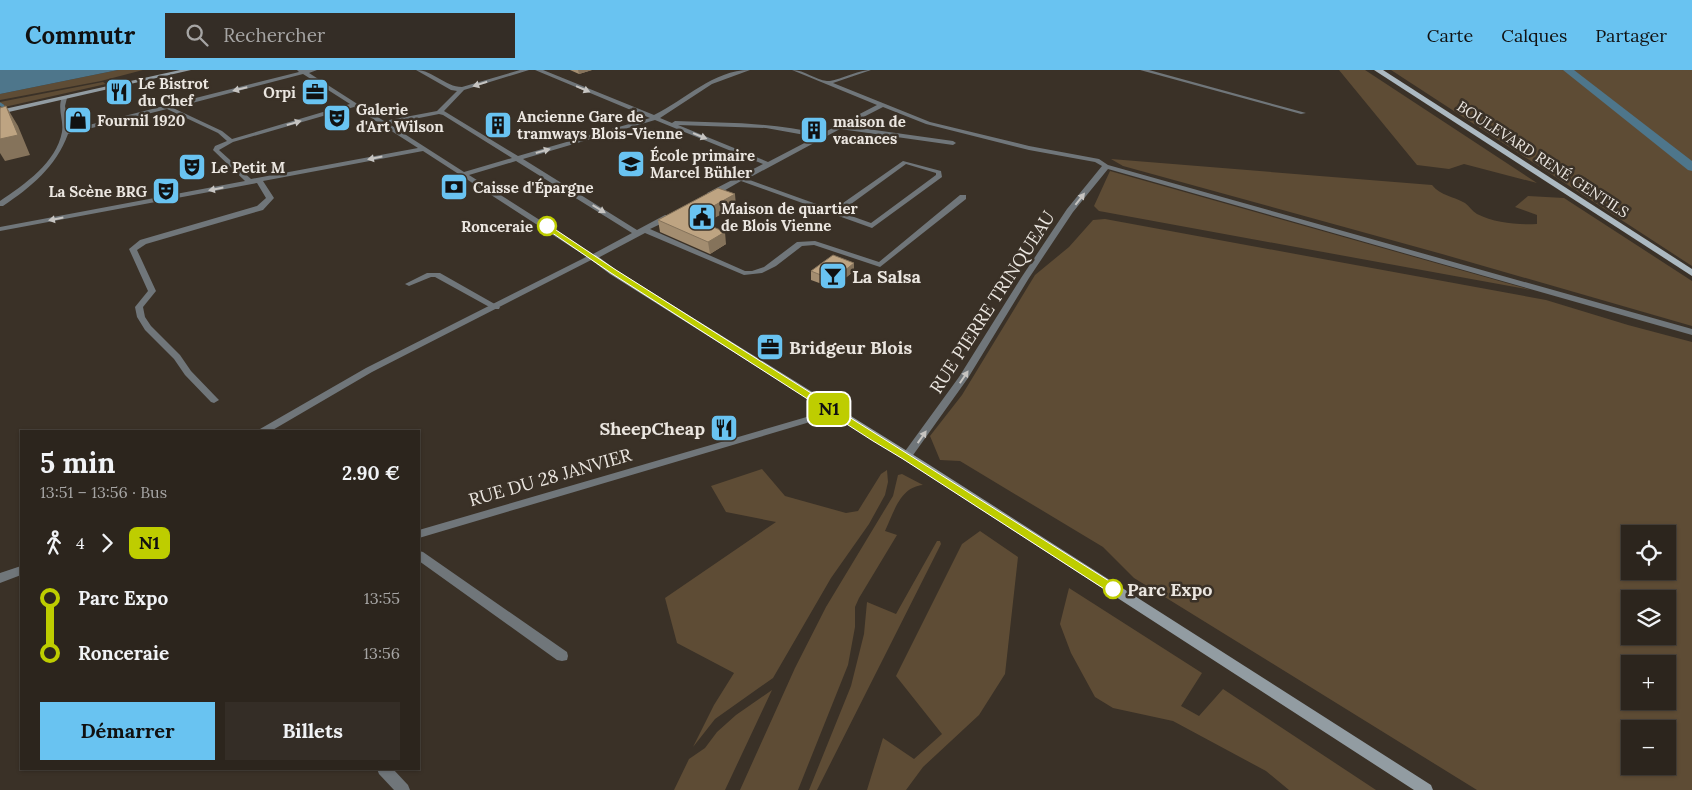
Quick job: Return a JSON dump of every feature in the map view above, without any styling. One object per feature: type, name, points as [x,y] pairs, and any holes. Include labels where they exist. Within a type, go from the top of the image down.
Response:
[{"type":"main road","points":[[0,112],[188,70]]},
{"type":"main road","name":"BOULEVARD RENÉ GENTILS","points":[[1378,70],[1692,273]]},
{"type":"main road","points":[[593,257],[613,272],[907,456],[1426,790]]},
{"type":"street","points":[[65,133],[302,71],[314,70]]},
{"type":"street","points":[[418,70],[453,89],[462,89],[526,70]]},
{"type":"street","points":[[538,70],[768,164]]},
{"type":"street","points":[[463,174],[655,118],[710,83],[747,70]]},
{"type":"street","points":[[795,70],[928,124],[1029,148],[1097,160],[1106,166],[1692,332]]},
{"type":"street","points":[[828,83],[868,70]]},
{"type":"street","points":[[1143,70],[1303,113]]},
{"type":"street","points":[[302,71],[593,257]]},
{"type":"street","points":[[439,112],[462,89]]},
{"type":"street","points":[[0,204],[27,185],[49,165],[65,133],[62,103],[64,98]]},
{"type":"street","points":[[700,200],[882,104]]},
{"type":"street","points":[[250,182],[216,150],[219,146],[230,141],[354,105]]},
{"type":"street","points":[[167,107],[220,132],[230,141]]},
{"type":"street","points":[[383,123],[439,112],[445,113],[517,159],[642,232],[744,273],[754,274],[762,272],[800,244],[807,242],[880,265],[963,197]]},
{"type":"street","points":[[669,123],[769,126],[790,128],[820,136]]},
{"type":"street","points":[[838,126],[953,143]]},
{"type":"street","points":[[0,229],[423,149]]},
{"type":"street","points":[[741,179],[872,226],[940,176],[939,172],[905,162],[835,212]]},
{"type":"street","name":"RUE PIERRE TRINQUEAU","points":[[907,456],[963,378],[1025,278],[1070,211],[1106,166]]},
{"type":"street","points":[[214,400],[188,373],[177,357],[148,328],[141,317],[139,308],[152,291],[133,250],[134,247],[143,242],[260,208],[270,198],[259,181]]},
{"type":"street","points":[[266,430],[369,370],[496,308],[676,213]]},
{"type":"street","points":[[409,284],[430,275],[437,275],[496,308]]},
{"type":"street","name":"RUE DU 28 JANVIER","points":[[420,534],[834,412]]},
{"type":"street","points":[[420,555],[562,656]]},
{"type":"street","points":[[0,578],[20,570]]},
{"type":"street","points":[[385,770],[403,790]]},
{"type":"shaded area","points":[[118,70],[143,70],[101,81],[0,100],[0,94]]},
{"type":"shaded area","points":[[1339,70],[1365,70],[1537,183],[1464,164],[1449,169],[1417,165]]},
{"type":"shaded area","points":[[1391,70],[1692,70],[1692,266]]},
{"type":"shaded area","points":[[103,82],[106,84],[0,108],[0,102]]},
{"type":"shaded area","points":[[1111,159],[1432,185],[1443,194],[1465,203],[1477,214],[1491,220],[1514,224],[1537,224],[1537,215],[1515,207],[1528,196],[1564,198],[1692,281],[1692,326],[1442,254],[1123,166]]},
{"type":"shaded area","points":[[1110,171],[1531,290],[1099,211],[1094,206]]},
{"type":"shaded area","points":[[1105,219],[1546,300],[1692,342],[1692,790],[1477,790],[1134,578],[1103,547],[960,461],[940,460],[930,436],[962,395],[1035,275],[1069,247],[1093,220]]},
{"type":"shaded area","points":[[762,469],[785,496],[846,513],[858,511],[881,474],[887,470],[888,482],[885,495],[869,524],[831,578],[773,678],[715,719],[693,747],[714,705],[734,673],[677,643],[665,598],[776,522],[726,512],[711,486]]},
{"type":"shaded area","points":[[902,474],[923,485],[909,490],[903,495],[885,531],[897,535],[855,607],[855,627],[848,665],[798,790],[740,790],[795,668],[826,607],[893,496],[898,475]]},
{"type":"shaded area","points":[[980,531],[1018,557],[1005,674],[979,715],[923,767],[906,790],[867,790],[883,738],[914,759],[942,734],[896,676],[962,544]]},
{"type":"shaded area","points":[[937,541],[940,541],[941,544],[817,790],[809,790],[851,686],[864,634],[867,602],[896,614]]},
{"type":"shaded area","points":[[1069,588],[1202,673],[1181,706],[1199,716],[1223,689],[1376,790],[1289,790],[1266,771],[1173,721],[1113,708],[1095,697],[1071,653],[1060,624]]},
{"type":"shaded area","points":[[772,690],[725,790],[674,790],[689,759],[705,748],[717,732],[736,715]]},
{"type":"water","points":[[0,70],[118,70],[0,94]]},
{"type":"building","points":[[6,106],[18,135],[0,139],[0,108]]},
{"type":"building","points":[[718,188],[735,194],[692,218],[725,232],[708,242],[658,220]]},
{"type":"building","points":[[833,255],[854,263],[833,280],[811,271]]},
{"type":"waterway","points":[[1568,70],[1692,167]]},
{"type":"bus line","name":"N1","points":[[547,226],[613,272],[876,439],[907,456],[1113,589]]},
{"type":"place","name":"Le Bistrot du Chef","points":[[119,92]]},
{"type":"place","name":"Orpi","points":[[315,92]]},
{"type":"place","name":"Galerie d'Art Wilson","points":[[337,118]]},
{"type":"place","name":"Fournil 1920","points":[[78,120]]},
{"type":"place","name":"Ancienne Gare de tramways Blois-Vienne","points":[[498,125]]},
{"type":"place","name":"maison de vacances","points":[[814,130]]},
{"type":"place","name":"École primaire Marcel Bühler","points":[[631,164]]},
{"type":"place","name":"Le Petit M","points":[[192,167]]},
{"type":"place","name":"Caisse d'Épargne","points":[[454,187]]},
{"type":"place","name":"La Scène BRG","points":[[166,191]]},
{"type":"place","name":"Maison de quartier de Blois Vienne","points":[[702,217]]},
{"type":"place","name":"Ronceraie","points":[[547,226]]},
{"type":"place","name":"La Salsa","points":[[833,276]]},
{"type":"place","name":"Bridgeur Blois","points":[[770,347]]},
{"type":"place","name":"SheepCheap","points":[[724,428]]},
{"type":"place","name":"Parc Expo","points":[[1113,589]]}]
